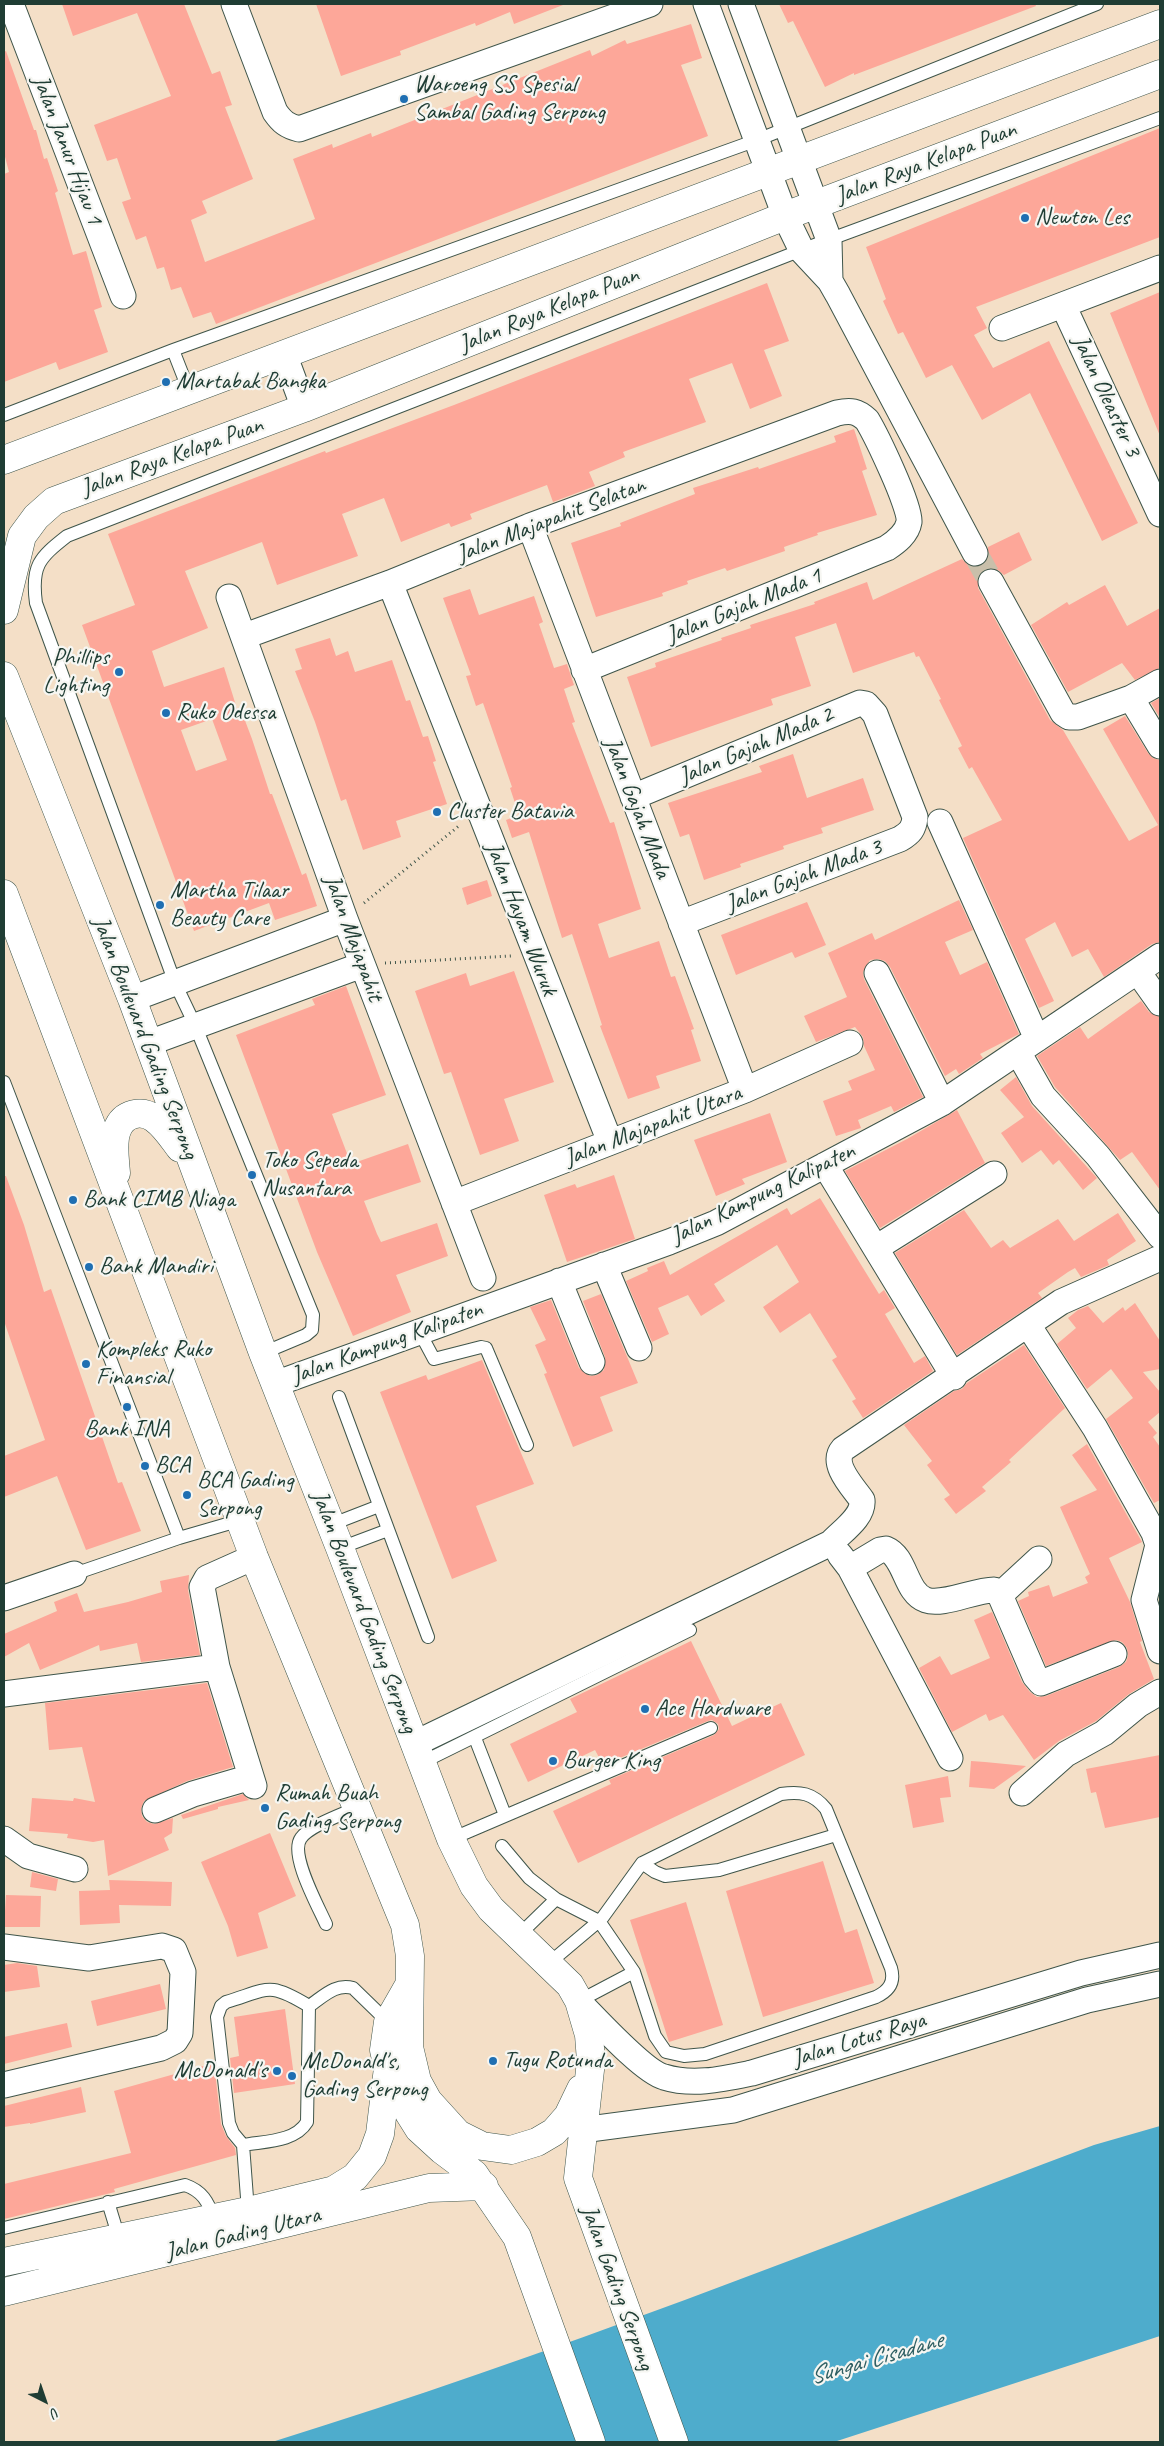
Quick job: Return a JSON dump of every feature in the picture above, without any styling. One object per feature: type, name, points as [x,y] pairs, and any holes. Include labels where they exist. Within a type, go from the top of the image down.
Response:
[{"type":"main road","name":"Jalan Raya Kelapa Puan","points":[[4,460],[1160,24]]},
{"type":"main road","name":"Jalan Raya Kelapa Puan","points":[[4,610],[22,536],[36,516],[54,501],[304,408],[785,216],[1160,74]]},
{"type":"main road","name":"Jalan Boulevard Gading Serpong","points":[[4,676],[149,1043],[263,1353],[451,1839],[474,1886],[491,1909],[570,1985],[580,2002],[589,2035],[590,2069],[582,2130]]},
{"type":"main road","points":[[4,894],[254,1557],[405,1925],[410,1956],[410,2047],[417,2081],[438,2114],[470,2142],[482,2146],[511,2150],[537,2142],[554,2132],[568,2116],[590,2069]]},
{"type":"main road","points":[[118,1194],[114,1146],[117,1128],[131,1114],[145,1113],[157,1120],[194,1165]]},
{"type":"main road","points":[[409,1986],[388,2022],[384,2050],[388,2068],[409,2114],[419,2129],[479,2180],[517,2237],[591,2442]]},
{"type":"main road","name":"Jalan Gading Utara","points":[[4,2262],[248,2212],[334,2190],[355,2177],[372,2156],[380,2134],[388,2068]]},
{"type":"main road","name":"Jalan Gading Serpong","points":[[582,2130],[578,2178],[588,2213],[674,2442]]},
{"type":"main road","name":"Jalan Gading Utara","points":[[4,2292],[430,2188],[479,2180]]},
{"type":"street","name":"Jalan Janur Hijau 1","points":[[11,4],[123,296]]},
{"type":"street","points":[[234,4],[275,112],[288,127],[299,129],[650,4]]},
{"type":"street","points":[[706,4],[785,216],[802,251],[830,281],[975,553]]},
{"type":"street","points":[[741,4],[829,240],[830,281]]},
{"type":"street","points":[[1002,328],[1160,268]]},
{"type":"street","name":"Jalan Oleaster 3","points":[[1064,305],[1160,514]]},
{"type":"street","points":[[284,354],[304,408]]},
{"type":"street","name":"Jalan Majapahit Selatan","points":[[245,636],[390,583],[530,526],[849,410],[858,412],[867,420],[873,430],[906,506],[909,522],[901,539]]},
{"type":"street","name":"Jalan Gajah Mada","points":[[530,526],[745,1090]]},
{"type":"street","name":"Jalan Gajah Mada 1","points":[[584,670],[887,548],[901,539]]},
{"type":"street","points":[[991,582],[1063,714],[1069,717],[1078,717],[1131,698],[1160,682]]},
{"type":"street","name":"Jalan Hayam Wuruk","points":[[390,583],[478,811],[610,1142]]},
{"type":"street","name":"Jalan Majapahit","points":[[229,596],[362,965],[483,1278]]},
{"type":"street","points":[[1131,698],[1160,746]]},
{"type":"street","name":"Jalan Gajah Mada 2","points":[[633,797],[860,703],[866,704],[875,714],[915,817]]},
{"type":"street","name":"Jalan Gajah Mada 3","points":[[681,923],[900,839],[908,835],[914,827],[915,817]]},
{"type":"street","points":[[940,822],[1028,1045],[1042,1096],[1098,1156],[1160,1236]]},
{"type":"street","points":[[132,999],[345,919]]},
{"type":"street","name":"Jalan Kampung Kalipaten","points":[[275,1384],[716,1223],[942,1103],[1160,956]]},
{"type":"street","points":[[149,1043],[362,965]]},
{"type":"street","points":[[1138,972],[1160,1003]]},
{"type":"street","points":[[877,973],[942,1103]]},
{"type":"street","name":"Jalan Majapahit Utara","points":[[454,1203],[745,1090],[850,1044]]},
{"type":"street","points":[[825,1165],[954,1377]]},
{"type":"street","points":[[876,1248],[994,1174]]},
{"type":"street","points":[[418,1754],[831,1543],[858,1515],[862,1506],[862,1500],[838,1463],[839,1454],[1061,1302],[1160,1258]]},
{"type":"street","points":[[604,1265],[639,1348]]},
{"type":"street","points":[[559,1281],[592,1362]]},
{"type":"street","points":[[1028,1325],[1095,1428],[1154,1533],[1158,1545],[1144,1600],[1160,1651]]},
{"type":"street","points":[[831,1543],[850,1568],[950,1758]]},
{"type":"street","points":[[850,1568],[880,1550],[886,1549],[896,1558],[917,1593],[926,1600],[936,1601],[994,1590],[1000,1595],[1035,1676],[1041,1682],[1114,1654]]},
{"type":"street","points":[[155,1810],[193,1794],[252,1782],[217,1667],[202,1583],[207,1578],[254,1557]]},
{"type":"street","points":[[1000,1595],[1039,1559]]},
{"type":"street","points":[[4,1598],[74,1574]]},
{"type":"street","points":[[4,1694],[217,1667]]},
{"type":"street","points":[[1022,1793],[1066,1754],[1104,1733],[1138,1705],[1160,1692]]},
{"type":"street","points":[[4,1839],[28,1856],[75,1869]]},
{"type":"street","points":[[4,1947],[89,1958],[162,1946],[174,1950],[183,1972],[180,2033],[175,2040],[161,2048],[4,2085]]},
{"type":"street","name":"Jalan Lotus Raya","points":[[580,2002],[635,2056],[662,2077],[704,2082],[752,2073],[1081,1973],[1160,1955]]},
{"type":"street","name":"Jalan Lotus Raya","points":[[582,2130],[733,2110],[1087,2000],[1160,1984]]},
{"type":"street","points":[[698,2115],[704,2082]]},
{"type":"lane","points":[[4,415],[173,350],[757,140],[1097,4]]},
{"type":"lane","points":[[263,1353],[306,1336],[312,1330],[313,1315],[195,1025],[175,983],[36,603],[34,579],[36,569],[47,552],[66,536],[829,240],[1160,118]]},
{"type":"lane","points":[[173,350],[189,391]]},
{"type":"lane","points":[[4,1082],[179,1538]]},
{"type":"lane","points":[[419,1332],[434,1359],[481,1347],[486,1348],[527,1445]]},
{"type":"lane","points":[[339,1397],[428,1637]]},
{"type":"lane","points":[[335,1536],[379,1506]]},
{"type":"lane","points":[[74,1574],[179,1538],[241,1520]]},
{"type":"lane","points":[[335,1536],[388,1530]]},
{"type":"lane","points":[[418,1754],[475,1738],[690,1630]]},
{"type":"lane","points":[[451,1839],[711,1728]]},
{"type":"lane","points":[[475,1738],[505,1816]]},
{"type":"lane","points":[[502,1846],[529,1878],[556,1899],[599,1921],[634,1972],[655,2036],[666,2052],[684,2056],[705,2054],[883,1994],[889,1988],[893,1975],[826,1808],[819,1800],[807,1794],[795,1792],[781,1794],[642,1863],[599,1921],[548,1964]]},
{"type":"lane","points":[[326,1924],[297,1857],[298,1842],[308,1831],[358,1807]]},
{"type":"lane","points":[[642,1863],[665,1876],[719,1870],[836,1835]]},
{"type":"lane","points":[[518,1936],[556,1899]]},
{"type":"lane","points":[[580,2002],[634,1972]]},
{"type":"lane","points":[[309,2006],[336,1987],[345,1986],[353,1988],[388,2022]]},
{"type":"lane","points":[[248,2212],[244,2145],[233,2133],[229,2124],[217,2017],[221,2006],[226,2002],[271,1988],[285,1992],[309,2006]]},
{"type":"lane","points":[[244,2145],[293,2136],[302,2130],[307,2122],[309,2006]]},
{"type":"lane","points":[[4,2228],[184,2185],[198,2190],[205,2198],[214,2219]]},
{"type":"lane","points":[[108,2202],[120,2238]]},
{"type":"path","points":[[345,919],[478,811]]},
{"type":"path","points":[[362,965],[535,955]]},
{"type":"water","name":"Sungai Cisadane","points":[[1160,2126],[1160,2336],[834,2442],[272,2442],[479,2374],[685,2300],[1094,2145]]},
{"type":"building","points":[[62,4],[184,4],[212,74],[220,71],[232,105],[225,107],[253,179],[202,201],[207,213],[191,220],[205,262],[315,219],[293,159],[332,144],[333,148],[371,133],[372,137],[590,50],[592,56],[625,40],[627,44],[691,24],[702,58],[681,65],[708,136],[216,324],[211,312],[193,318],[181,287],[171,290],[164,267],[157,269],[146,236],[136,240],[122,202],[131,199],[117,158],[107,161],[94,125],[171,96],[137,13],[73,36]]},
{"type":"building","points":[[316,4],[563,5],[514,24],[510,12],[476,26],[475,23],[400,51],[401,55],[341,76]]},
{"type":"building","points":[[779,4],[1035,4],[1036,6],[854,75],[854,73],[825,87],[793,21],[788,23]]},
{"type":"building","points":[[6,51],[34,130],[36,130],[44,159],[47,158],[58,191],[55,193],[73,255],[86,251],[102,307],[94,310],[108,352],[59,370],[56,362],[4,382],[4,174],[9,172],[4,153],[4,52]]},
{"type":"building","points":[[1160,128],[1160,237],[976,307],[987,328],[974,335],[993,368],[1049,341],[1138,523],[1102,541],[1030,393],[982,420],[952,365],[926,378],[903,332],[898,334],[883,301],[886,299],[866,247]]},
{"type":"building","points":[[767,283],[789,341],[764,350],[782,396],[750,409],[732,363],[689,379],[706,422],[623,452],[625,457],[589,472],[595,486],[553,502],[547,485],[470,514],[472,519],[451,527],[449,523],[401,542],[384,498],[342,514],[358,556],[277,585],[262,542],[185,571],[208,628],[152,651],[164,687],[224,667],[238,712],[241,710],[270,794],[272,794],[302,875],[306,873],[317,906],[275,920],[269,903],[194,931],[82,625],[135,605],[108,534],[325,451],[326,453]],"holes":[[[212,719],[227,760],[196,771],[181,730]]]},
{"type":"building","points":[[1160,292],[1160,436],[1110,313]]},
{"type":"building","points":[[854,429],[867,469],[862,471],[877,515],[817,533],[818,535],[784,547],[785,551],[727,571],[725,568],[687,581],[688,584],[662,593],[663,596],[596,617],[571,543],[621,526],[620,523],[695,494],[693,488],[758,467],[759,469],[836,442],[834,436]]},
{"type":"building","points":[[1019,532],[1032,560],[1004,575],[998,570],[985,569],[979,575],[978,588],[1050,720],[1063,730],[1129,841],[1158,825],[1103,729],[1125,716],[1148,753],[1153,758],[1160,760],[1160,942],[1152,944],[1104,977],[1088,949],[1072,957],[1055,922],[1025,939],[1054,1001],[1039,1008],[963,838],[1002,820],[972,767],[969,769],[958,748],[962,746],[919,656],[916,657],[914,652],[853,673],[836,623],[795,637],[811,686],[771,699],[773,705],[651,747],[627,677],[656,667],[655,663],[751,628],[750,625],[815,604],[814,602],[867,582],[873,600],[962,559],[968,565],[981,566],[987,560],[988,547]]},
{"type":"building","points":[[1105,585],[1127,626],[1160,608],[1160,668],[1135,680],[1122,663],[1068,692],[1031,625],[1067,602],[1069,605]]},
{"type":"building","points":[[470,589],[479,615],[534,596],[543,622],[539,624],[554,668],[567,664],[574,685],[564,689],[575,722],[572,723],[610,823],[614,822],[641,909],[598,924],[609,958],[659,941],[671,977],[675,976],[694,1029],[691,1030],[701,1061],[656,1076],[660,1088],[628,1099],[600,1026],[602,1025],[572,934],[562,938],[529,832],[512,838],[506,820],[519,815],[510,788],[512,787],[483,703],[476,706],[466,676],[471,675],[443,598]]},
{"type":"building","points":[[330,638],[336,656],[348,651],[355,672],[392,660],[406,701],[410,700],[423,737],[428,736],[436,761],[433,762],[447,804],[396,821],[401,837],[363,850],[346,799],[341,801],[315,722],[295,671],[302,669],[295,649]]},
{"type":"building","points":[[1160,698],[1160,718],[1151,703]]},
{"type":"building","points":[[793,754],[807,798],[863,778],[874,810],[821,828],[823,833],[783,846],[784,849],[740,864],[741,867],[704,880],[689,834],[680,837],[668,803],[762,772],[759,766]]},
{"type":"building","points":[[487,880],[492,896],[467,905],[462,888]]},
{"type":"building","points":[[959,900],[973,930],[945,942],[960,975],[987,962],[1019,1034],[980,1054],[983,1058],[959,1074],[956,1069],[945,1076],[890,967],[885,961],[878,959],[870,960],[863,972],[864,979],[923,1097],[894,1112],[891,1106],[858,1120],[861,1128],[836,1136],[823,1101],[852,1090],[848,1081],[875,1070],[864,1046],[863,1037],[855,1027],[816,1042],[804,1016],[847,997],[828,953],[872,933],[875,940]]},
{"type":"building","points":[[807,902],[826,945],[795,958],[792,952],[736,975],[721,935]]},
{"type":"building","points":[[514,971],[554,1082],[504,1099],[519,1141],[480,1155],[451,1072],[444,1074],[415,991],[466,973],[470,986]]},
{"type":"building","points":[[346,986],[386,1095],[332,1114],[351,1164],[408,1144],[421,1182],[364,1201],[381,1242],[437,1223],[448,1256],[396,1275],[411,1312],[353,1336],[317,1252],[236,1035],[315,1005],[312,999]]},
{"type":"building","points":[[1141,1001],[1149,1012],[1160,1017],[1160,1190],[1132,1152],[1120,1160],[1055,1087],[1037,1056],[1080,1027],[1088,1039]]},
{"type":"building","points":[[1016,1077],[1032,1106],[1097,1178],[1083,1190],[1059,1160],[1053,1165],[1041,1150],[1022,1163],[1001,1133],[1024,1117],[1000,1090]]},
{"type":"building","points":[[957,1110],[985,1163],[880,1228],[845,1171],[907,1139]]},
{"type":"building","points":[[770,1113],[787,1162],[742,1179],[745,1184],[716,1196],[694,1140]]},
{"type":"building","points":[[614,1175],[635,1239],[567,1262],[544,1195],[575,1184],[577,1188]]},
{"type":"building","points":[[4,1176],[6,1176],[24,1225],[44,1292],[51,1289],[118,1483],[122,1482],[141,1531],[86,1550],[57,1476],[4,1497],[4,1456],[45,1440],[4,1321]]},
{"type":"building","points":[[820,1198],[879,1294],[884,1290],[895,1308],[885,1314],[914,1363],[925,1356],[933,1371],[863,1418],[852,1401],[856,1399],[832,1360],[837,1357],[810,1313],[780,1333],[763,1307],[799,1282],[777,1245],[714,1284],[725,1301],[701,1316],[688,1295],[658,1308],[669,1334],[652,1342],[626,1281],[648,1271],[647,1268],[664,1261],[670,1275],[787,1208],[791,1215]]},
{"type":"building","points":[[964,1210],[991,1248],[1003,1240],[1010,1248],[1058,1219],[1074,1241],[1118,1213],[1136,1241],[1107,1260],[1109,1265],[1081,1277],[1075,1268],[1068,1272],[1038,1293],[1042,1298],[957,1355],[895,1253]]},
{"type":"building","points":[[601,1294],[638,1383],[600,1397],[613,1431],[573,1447],[544,1374],[547,1373],[535,1345],[546,1340],[530,1307],[551,1300],[579,1368],[590,1376],[597,1375],[604,1370],[605,1357],[583,1301]]},
{"type":"building","points":[[1135,1303],[1160,1341],[1160,1369],[1143,1372],[1160,1392],[1160,1412],[1148,1422],[1157,1433],[1153,1437],[1160,1447],[1160,1500],[1154,1503],[1106,1419],[1133,1398],[1111,1369],[1087,1389],[1057,1344],[1076,1328],[1068,1318],[1078,1310],[1088,1306],[1103,1323],[1123,1307],[1125,1311]]},
{"type":"building","points":[[1024,1345],[1065,1408],[1009,1460],[1011,1462],[982,1487],[986,1491],[956,1514],[944,1499],[950,1495],[927,1465],[932,1461],[904,1425],[954,1391],[962,1389],[967,1383]]},
{"type":"building","points":[[482,1360],[534,1484],[476,1506],[497,1561],[452,1579],[380,1392],[426,1375],[428,1380]]},
{"type":"building","points":[[1087,1444],[1142,1542],[1109,1558],[1130,1602],[1142,1641],[1140,1642],[1154,1679],[1129,1694],[1096,1721],[1059,1741],[1034,1760],[1003,1715],[989,1721],[986,1714],[952,1732],[919,1668],[940,1656],[951,1675],[990,1658],[974,1620],[992,1612],[1022,1682],[1037,1697],[1046,1696],[1119,1667],[1126,1662],[1128,1656],[1127,1648],[1122,1642],[1116,1640],[1046,1666],[1018,1601],[1029,1596],[1028,1592],[1049,1585],[1053,1597],[1088,1583],[1085,1577],[1090,1574],[1060,1507],[1097,1490],[1072,1455]]},
{"type":"building","points":[[189,1575],[188,1590],[200,1655],[141,1662],[137,1643],[100,1651],[99,1645],[40,1670],[29,1643],[4,1657],[4,1634],[57,1611],[54,1602],[77,1593],[84,1612],[162,1592],[160,1581]]},
{"type":"building","points":[[691,1641],[732,1726],[781,1703],[805,1755],[578,1863],[553,1811],[611,1784],[609,1780],[714,1735],[719,1729],[718,1724],[712,1720],[708,1721],[603,1765],[595,1750],[528,1782],[510,1744],[577,1712],[570,1699]]},
{"type":"building","points":[[207,1683],[233,1767],[187,1781],[144,1801],[141,1809],[142,1816],[147,1822],[154,1824],[173,1818],[172,1833],[164,1838],[169,1850],[108,1876],[104,1840],[93,1842],[67,1838],[68,1834],[29,1831],[32,1798],[73,1801],[74,1798],[95,1802],[82,1747],[49,1750],[45,1703]]},
{"type":"building","points":[[1160,1755],[1160,1817],[1105,1828],[1096,1792],[1091,1793],[1086,1769]]},
{"type":"building","points":[[971,1761],[1026,1766],[994,1789],[969,1787]]},
{"type":"building","points":[[948,1776],[951,1797],[940,1798],[944,1822],[913,1828],[905,1785]]},
{"type":"building","points":[[243,1794],[249,1800],[218,1807],[218,1809],[183,1819],[181,1815]]},
{"type":"building","points":[[270,1833],[296,1896],[258,1913],[268,1948],[237,1957],[228,1926],[201,1862]]},
{"type":"building","points":[[823,1861],[845,1933],[857,1929],[874,1983],[763,2017],[726,1891]]},
{"type":"building","points":[[32,1872],[58,1879],[56,1891],[30,1887]]},
{"type":"building","points":[[109,1880],[172,1882],[171,1906],[119,1905],[120,1923],[80,1925],[79,1891],[110,1890]]},
{"type":"building","points":[[6,1895],[41,1896],[40,1927],[4,1927]]},
{"type":"building","points":[[686,1902],[723,2025],[669,2042],[630,1920]]},
{"type":"building","points":[[17,1963],[37,1966],[40,1987],[4,1992],[4,1965]]},
{"type":"building","points":[[160,1984],[166,2009],[97,2026],[91,2001]]},
{"type":"building","points":[[285,2009],[295,2084],[234,2093],[230,2058],[239,2056],[234,2017]]},
{"type":"building","points":[[67,2023],[72,2047],[4,2064],[4,2037]]},
{"type":"building","points":[[214,2063],[221,2124],[226,2136],[235,2148],[236,2155],[114,2189],[115,2192],[4,2219],[4,2184],[131,2153],[114,2091]]},
{"type":"building","points":[[81,2087],[86,2112],[30,2124],[4,2127],[4,2106]]},
{"type":"tunnel","points":[[975,553],[991,582]]},
{"type":"place","name":"Waroeng SS Spesial Sambal Gading Serpong","points":[[404,99]]},
{"type":"place","name":"Newton Les","points":[[1025,218]]},
{"type":"place","name":"Martabak Bangka","points":[[166,382]]},
{"type":"place","name":"Phillips Lighting","points":[[119,672]]},
{"type":"place","name":"Ruko Odessa","points":[[166,713]]},
{"type":"place","name":"Cluster Batavia","points":[[437,812]]},
{"type":"place","name":"Martha Tilaar Beauty Care","points":[[160,905]]},
{"type":"place","name":"Toko Sepeda Nusantara","points":[[252,1175]]},
{"type":"place","name":"Bank CIMB Niaga","points":[[73,1200]]},
{"type":"place","name":"Bank Mandiri","points":[[89,1267]]},
{"type":"place","name":"Kompleks Ruko Finansial","points":[[86,1364]]},
{"type":"place","name":"Bank INA","points":[[127,1407]]},
{"type":"place","name":"BCA","points":[[145,1466]]},
{"type":"place","name":"BCA Gading Serpong","points":[[187,1495]]},
{"type":"place","name":"Ace Hardware","points":[[645,1709]]},
{"type":"place","name":"Burger King","points":[[553,1761]]},
{"type":"place","name":"Rumah Buah Gading Serpong","points":[[265,1808]]},
{"type":"place","name":"Tugu Rotunda","points":[[493,2061]]},
{"type":"place","name":"McDonald's","points":[[277,2071]]},
{"type":"place","name":"McDonald's, Gading Serpong","points":[[292,2076]]}]
